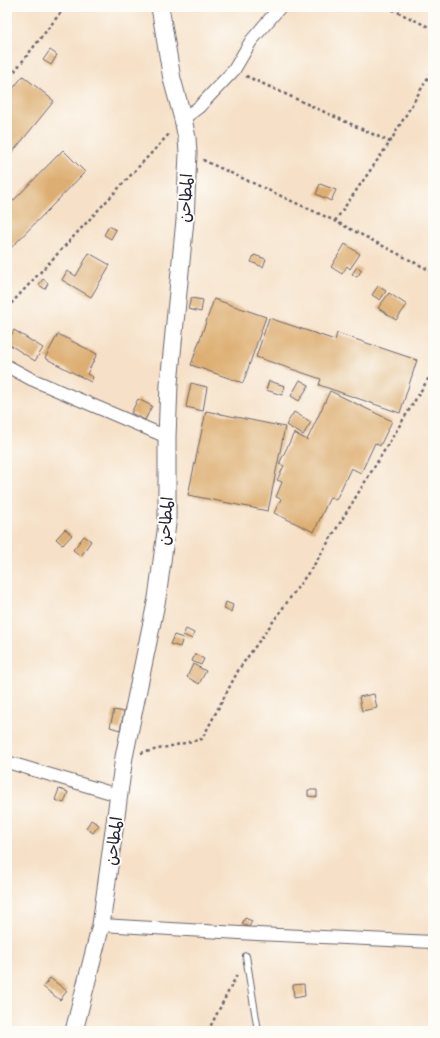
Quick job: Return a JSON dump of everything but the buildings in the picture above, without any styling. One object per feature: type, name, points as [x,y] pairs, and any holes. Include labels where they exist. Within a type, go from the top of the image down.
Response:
[{"type":"main road","name":"المطاحن","points":[[74,1031],[102,924],[124,757],[157,598],[167,524],[167,437],[169,384],[185,220],[188,153],[187,138],[172,79],[160,7]]},
{"type":"street","points":[[183,119],[198,107],[234,70],[251,41],[280,7]]},
{"type":"street","points":[[7,366],[31,379],[167,437]]},
{"type":"street","points":[[7,762],[118,794]]},
{"type":"street","points":[[102,924],[257,934],[433,942]]},
{"type":"lane","points":[[246,956],[258,1031]]},
{"type":"path","points":[[7,81],[65,7]]},
{"type":"path","points":[[387,7],[433,29]]},
{"type":"path","points":[[335,221],[390,142],[433,69]]},
{"type":"path","points":[[234,70],[390,142]]},
{"type":"path","points":[[7,308],[183,119]]},
{"type":"path","points":[[188,153],[335,221],[433,272]]},
{"type":"path","points":[[124,757],[202,739],[239,669],[316,562],[433,370]]},
{"type":"path","points":[[208,1031],[246,956]]}]
